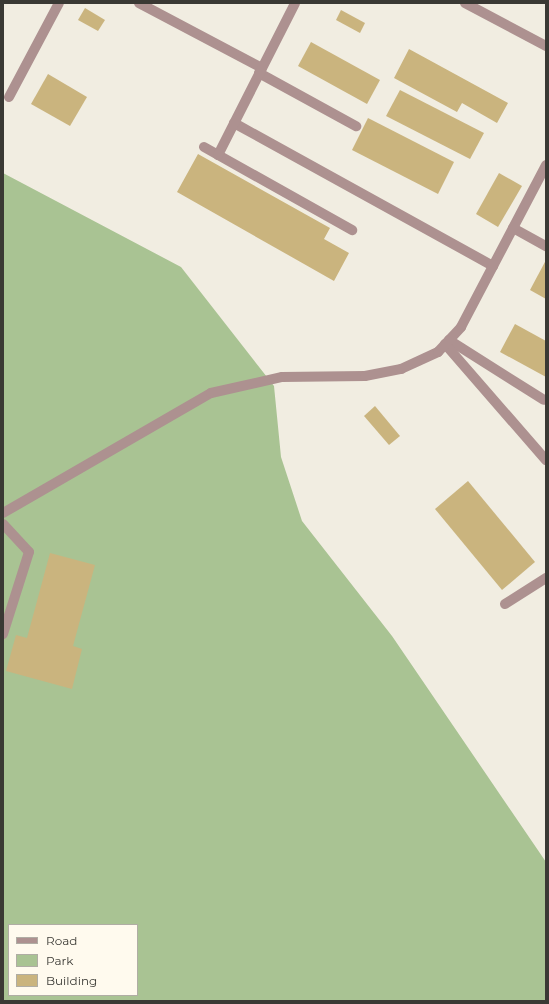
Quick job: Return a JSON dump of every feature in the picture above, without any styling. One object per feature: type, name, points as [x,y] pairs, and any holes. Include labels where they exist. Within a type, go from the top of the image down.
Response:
[{"type":"street","points":[[9,97],[59,3]]},
{"type":"street","points":[[138,3],[356,126]]},
{"type":"street","points":[[218,155],[295,3]]},
{"type":"street","points":[[464,3],[546,46]]},
{"type":"street","points":[[234,123],[493,266]]},
{"type":"street","points":[[204,147],[352,230]]},
{"type":"street","points":[[3,513],[211,393],[282,377],[365,376],[401,369],[438,352],[461,327],[546,165]]},
{"type":"street","points":[[513,228],[546,246]]},
{"type":"street","points":[[447,342],[544,400]]},
{"type":"street","points":[[447,342],[546,460]]},
{"type":"street","points":[[3,524],[29,552],[3,634]]},
{"type":"street","points":[[505,604],[546,578]]},
{"type":"green space","points":[[3,173],[181,267],[274,386],[281,457],[302,521],[392,636],[546,862],[546,1001],[3,1001]]},
{"type":"building","points":[[85,8],[105,20],[98,31],[78,20]]},
{"type":"building","points":[[341,10],[365,23],[360,33],[336,20]]},
{"type":"building","points":[[311,42],[380,80],[367,104],[298,66]]},
{"type":"building","points":[[409,49],[508,103],[497,123],[462,103],[457,112],[394,78]]},
{"type":"building","points":[[48,74],[87,97],[70,126],[31,104]]},
{"type":"building","points":[[400,90],[484,133],[470,159],[386,116]]},
{"type":"building","points":[[368,118],[454,162],[438,194],[352,150]]},
{"type":"building","points":[[198,154],[330,228],[324,239],[349,253],[334,281],[177,192]]},
{"type":"building","points":[[499,173],[522,186],[498,227],[476,214]]},
{"type":"building","points":[[546,260],[546,299],[530,290]]},
{"type":"building","points":[[515,324],[546,341],[546,377],[500,352]]},
{"type":"building","points":[[375,406],[400,436],[389,445],[364,416]]},
{"type":"building","points":[[468,481],[535,562],[502,590],[435,509]]},
{"type":"building","points":[[50,553],[95,565],[73,646],[82,649],[72,689],[6,671],[16,635],[27,638]]}]
